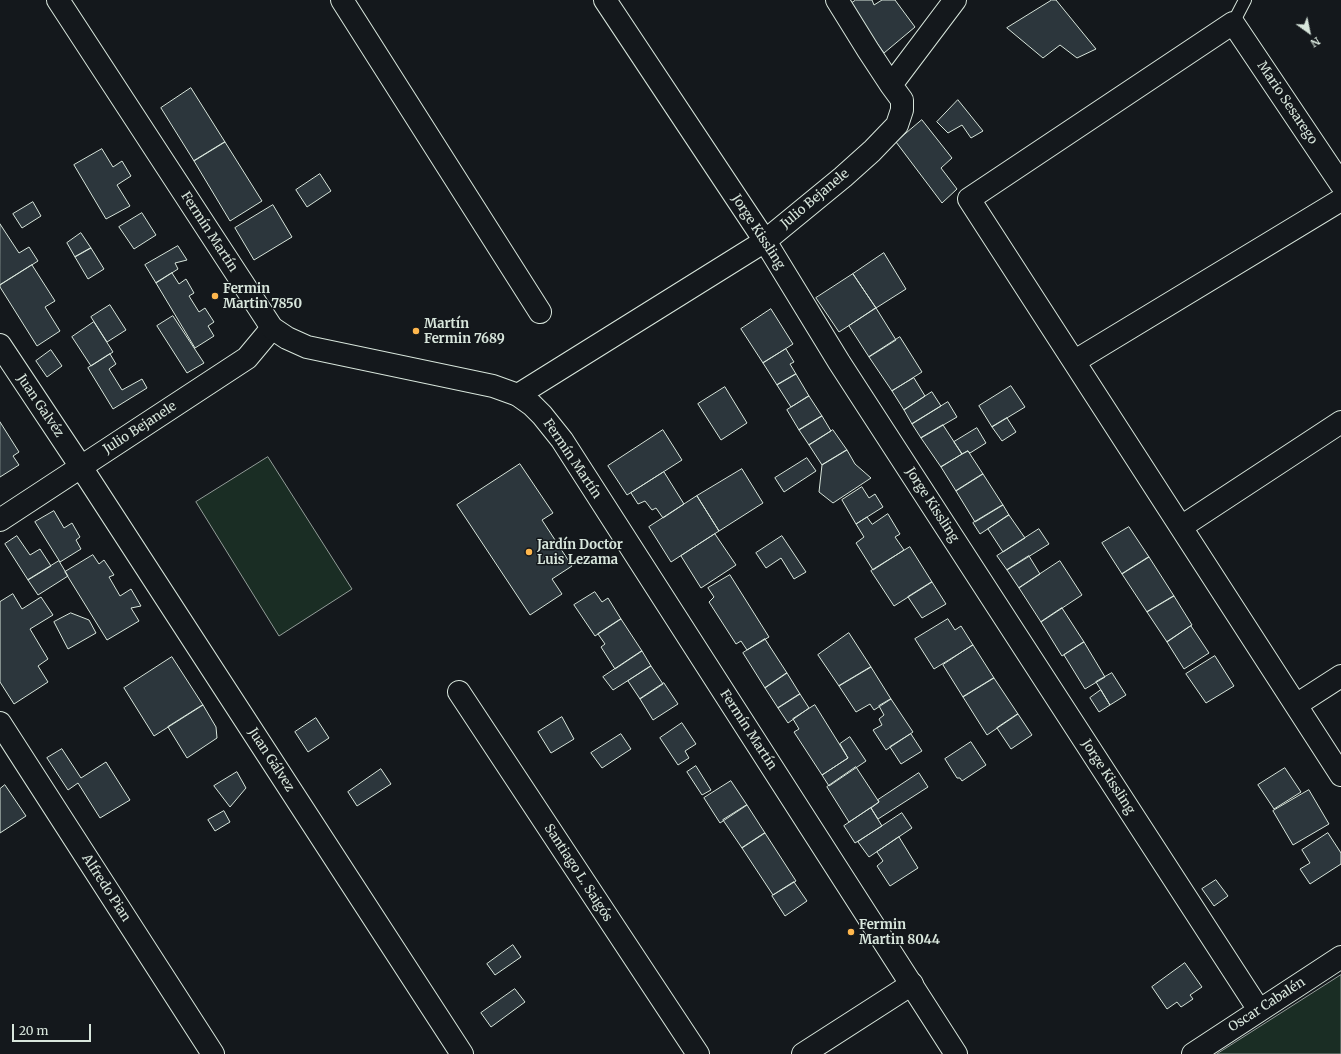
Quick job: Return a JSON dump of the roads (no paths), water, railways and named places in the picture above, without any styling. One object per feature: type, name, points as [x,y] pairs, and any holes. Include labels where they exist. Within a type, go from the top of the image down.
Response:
[{"type":"street","name":"Fermín Martín","points":[[58,0],[272,328],[287,338],[307,347],[493,386],[518,395],[542,415],[562,440],[956,1054]]},
{"type":"street","points":[[342,0],[540,312]]},
{"type":"street","name":"Jorge Kissling","points":[[605,0],[765,241],[839,362],[1259,1010]]},
{"type":"street","name":"Julio Bejanele","points":[[518,395],[765,241],[872,151],[896,125],[902,110],[902,100],[868,50],[837,0]]},
{"type":"street","points":[[891,85],[955,0]]},
{"type":"street","points":[[1233,22],[969,199],[1341,775]]},
{"type":"street","name":"Mario Sesarego","points":[[1233,22],[1341,184]]},
{"type":"street","points":[[1075,361],[1341,200]]},
{"type":"street","name":"Julio Bejanele","points":[[0,520],[247,358],[272,328]]},
{"type":"street","name":"Juan Galvéz","points":[[0,345],[81,467]]},
{"type":"street","points":[[1181,527],[1341,422]]},
{"type":"street","name":"Juan Gálvez","points":[[81,467],[462,1054]]},
{"type":"street","points":[[1296,705],[1341,676]]},
{"type":"street","name":"Santiago L. Saigós","points":[[459,692],[698,1054]]},
{"type":"street","name":"Alfredo Pian","points":[[0,723],[213,1054]]},
{"type":"street","name":"Oscar Cabalén","points":[[1193,1054],[1341,957]]},
{"type":"street","points":[[803,1054],[912,984]]},
{"type":"lane","points":[[1233,22],[1244,0]]},
{"type":"place","name":"Fermin Martin 7850","points":[[215,296]]},
{"type":"place","name":"Martín Fermin 7689","points":[[416,331]]},
{"type":"place","name":"Jardín Doctor Luis Lezama","points":[[529,552]]},
{"type":"place","name":"Fermin Martin 8044","points":[[851,932]]}]
